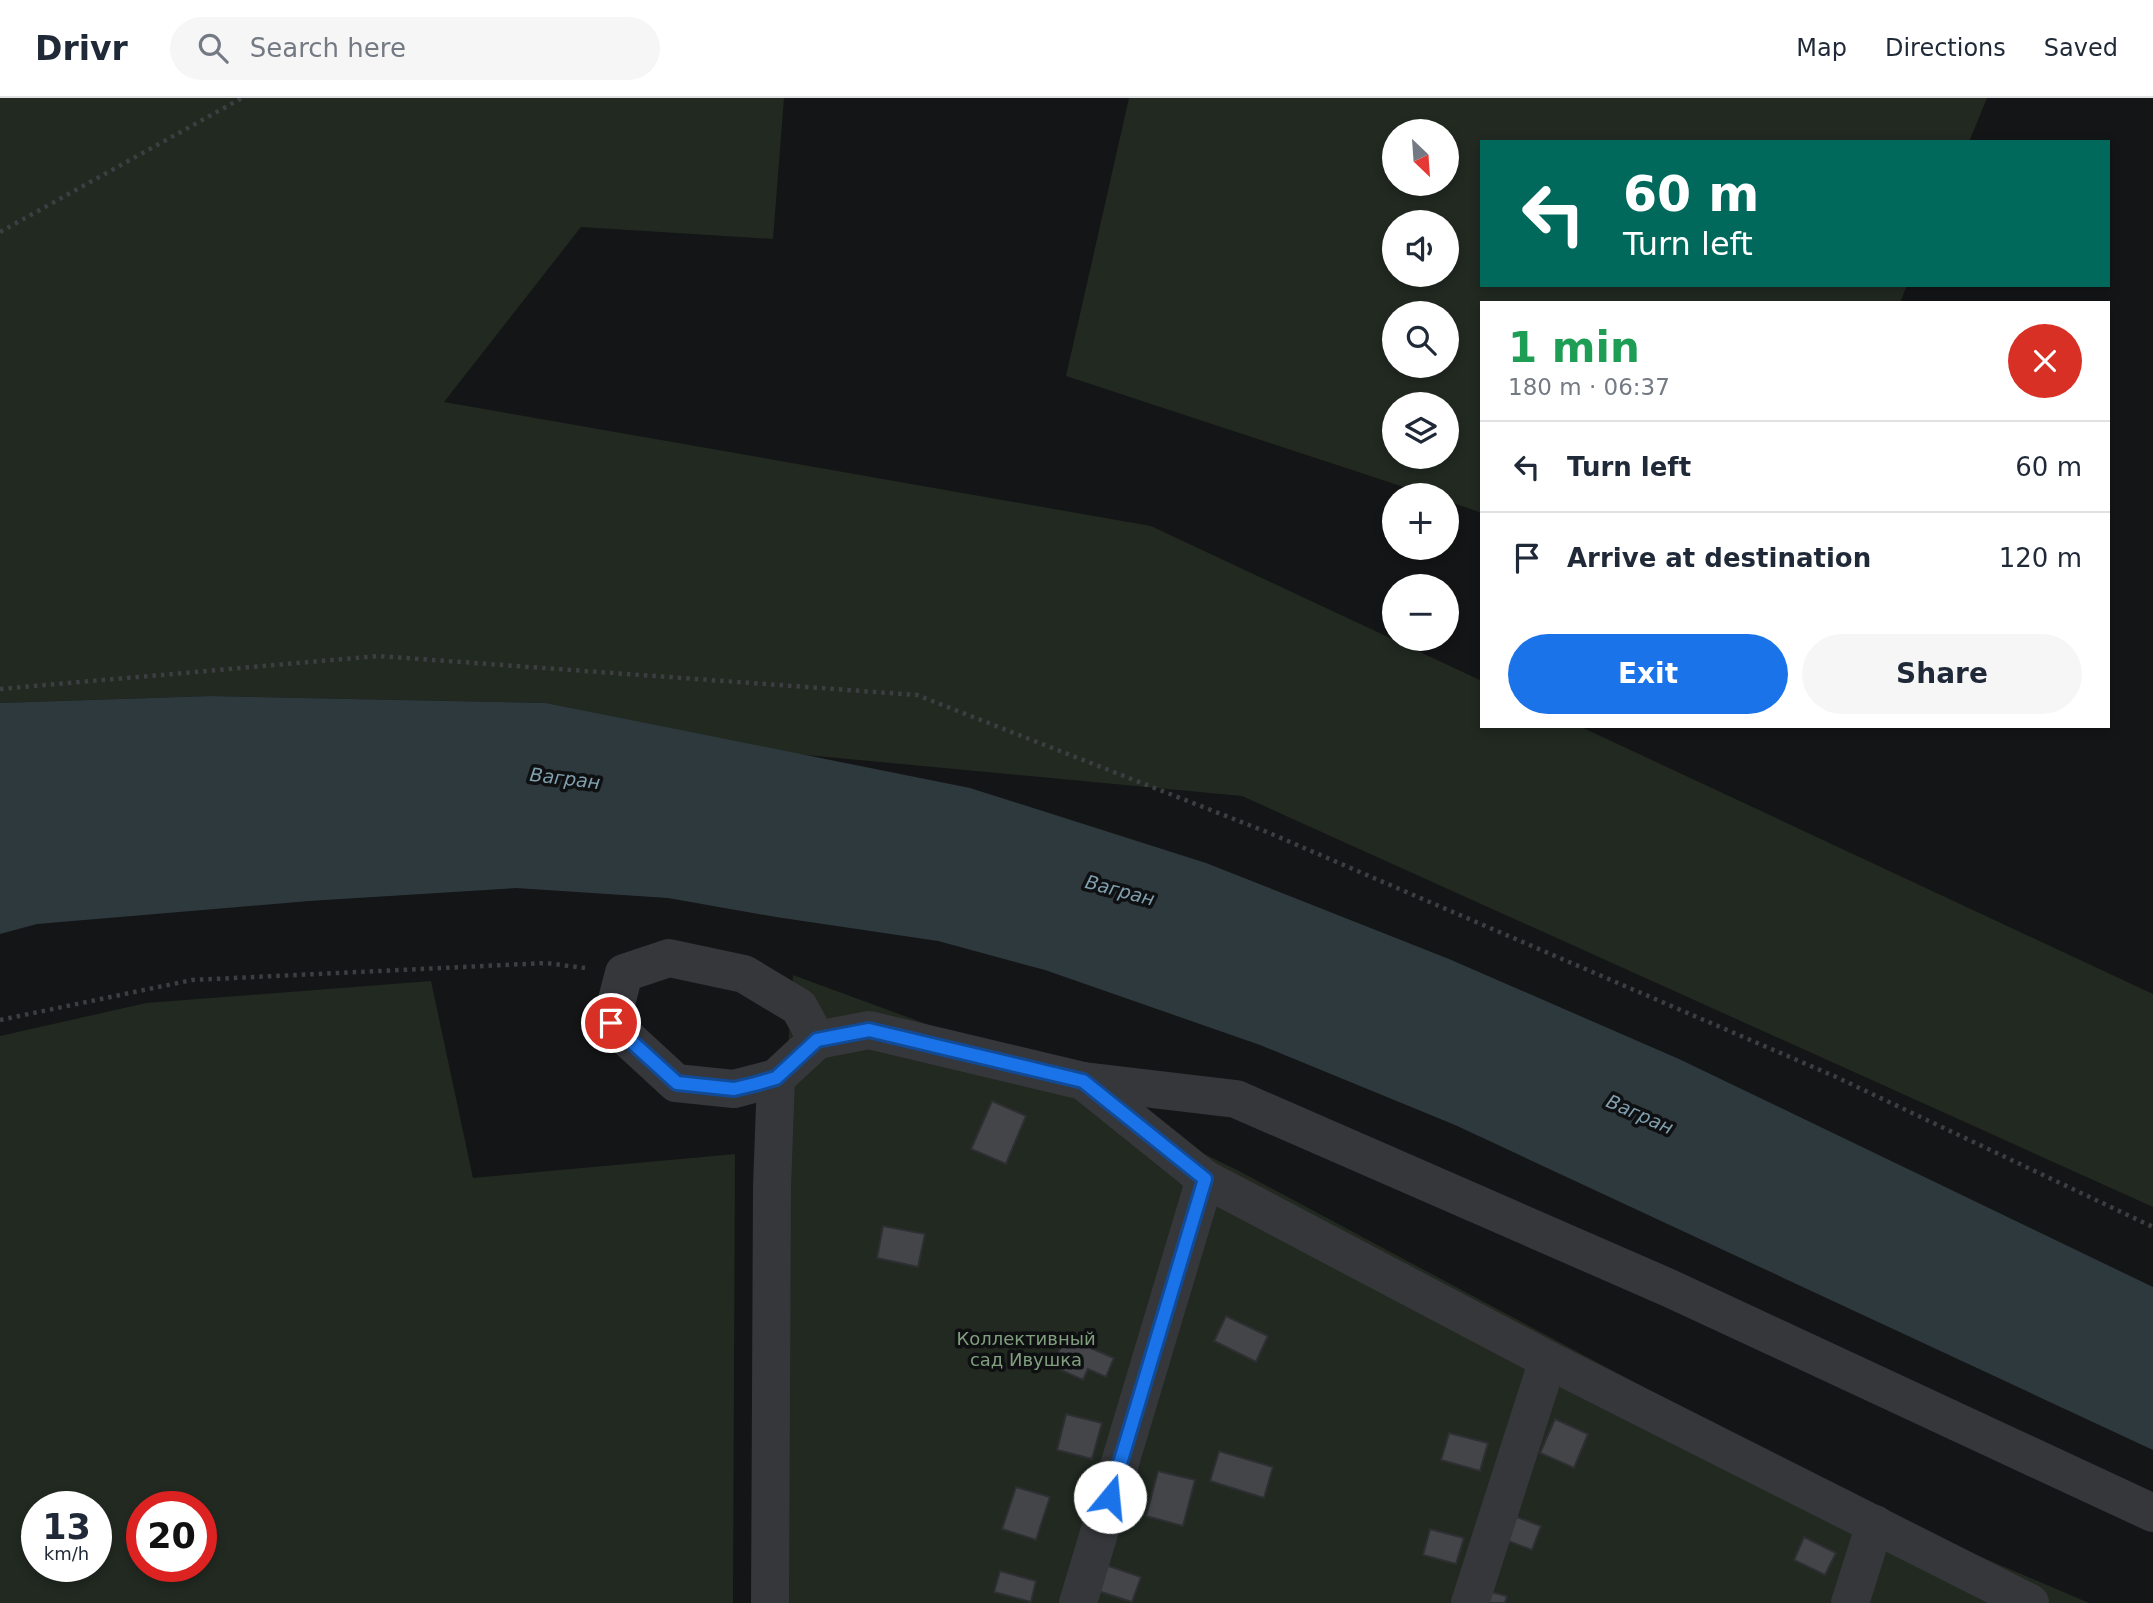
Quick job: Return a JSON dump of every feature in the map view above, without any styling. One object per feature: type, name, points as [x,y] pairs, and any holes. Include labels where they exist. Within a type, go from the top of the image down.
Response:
[{"type":"street","points":[[817,1040],[799,1007],[744,974],[669,957],[624,973],[611,1023],[677,1083],[734,1089],[776,1078],[817,1040],[869,1030],[1083,1081],[1236,1099],[1669,1288],[2153,1513]]},
{"type":"street","points":[[769,1603],[772,1201],[776,1078]]},
{"type":"street","points":[[1083,1081],[1205,1179],[1548,1360],[2030,1603]]},
{"type":"street","points":[[1078,1603],[1205,1179]]},
{"type":"street","points":[[1470,1603],[1548,1360]]},
{"type":"street","points":[[1850,1603],[1875,1524]]},
{"type":"path","points":[[0,232],[242,98]]},
{"type":"path","points":[[0,689],[378,656],[917,695],[1267,832],[1847,1082],[2153,1227]]},
{"type":"path","points":[[0,1020],[192,980],[546,963],[624,973]]},
{"type":"green space","points":[[0,98],[784,98],[773,239],[581,227],[444,402],[1151,526],[1382,634],[1382,651],[1418,651],[1480,680],[1480,728],[1583,728],[2153,994],[2153,1207],[1242,796],[795,754],[546,703],[211,696],[0,703]]},
{"type":"green space","points":[[1129,98],[1987,98],[1970,140],[1480,140],[1480,287],[1906,287],[1901,301],[1480,301],[1480,512],[1459,505],[1459,483],[1391,483],[1066,376]]},
{"type":"green space","name":"Коллективный сад Ивушка","points":[[793,975],[978,1043],[1239,1171],[1881,1514],[2089,1603],[751,1603]]},
{"type":"green space","points":[[431,981],[473,1178],[735,1154],[733,1603],[0,1603],[0,1036],[146,1003]]},
{"type":"water","name":"Вагран","points":[[211,696],[546,703],[970,788],[1206,863],[1449,959],[1679,1059],[2153,1287],[2153,1450],[1455,1125],[1260,1045],[1045,970],[938,941],[668,898],[516,888],[309,901],[37,924],[0,934],[0,703]]},
{"type":"building","points":[[992,1101],[1026,1116],[1006,1164],[971,1149]]},
{"type":"building","points":[[883,1226],[925,1234],[918,1267],[877,1258]]},
{"type":"building","points":[[1226,1316],[1268,1336],[1256,1362],[1214,1341]]},
{"type":"building","points":[[1065,1337],[1114,1358],[1106,1377],[1088,1369],[1083,1380],[1052,1366]]},
{"type":"building","points":[[1066,1414],[1102,1423],[1092,1459],[1057,1450]]},
{"type":"building","points":[[1555,1419],[1588,1434],[1574,1468],[1540,1453]]},
{"type":"building","points":[[1449,1433],[1488,1443],[1480,1471],[1441,1460]]},
{"type":"building","points":[[1219,1451],[1273,1467],[1264,1498],[1210,1481]]},
{"type":"building","points":[[1158,1471],[1195,1480],[1183,1526],[1146,1516]]},
{"type":"building","points":[[1016,1487],[1050,1497],[1036,1540],[1002,1529]]},
{"type":"building","points":[[1506,1513],[1541,1526],[1532,1550],[1498,1537]]},
{"type":"building","points":[[1430,1529],[1464,1538],[1456,1564],[1423,1555]]},
{"type":"building","points":[[1804,1537],[1836,1553],[1825,1575],[1794,1560]]},
{"type":"building","points":[[1106,1565],[1141,1577],[1132,1602],[1098,1591]]},
{"type":"building","points":[[1000,1571],[1036,1581],[1031,1602],[994,1592]]},
{"type":"building","points":[[1483,1590],[1507,1596],[1505,1603],[1479,1603]]},
{"type":"route","points":[[611,1023],[677,1083],[734,1089],[755,1084],[776,1078],[817,1040],[869,1030],[1083,1081],[1205,1179],[1110,1497]]}]
